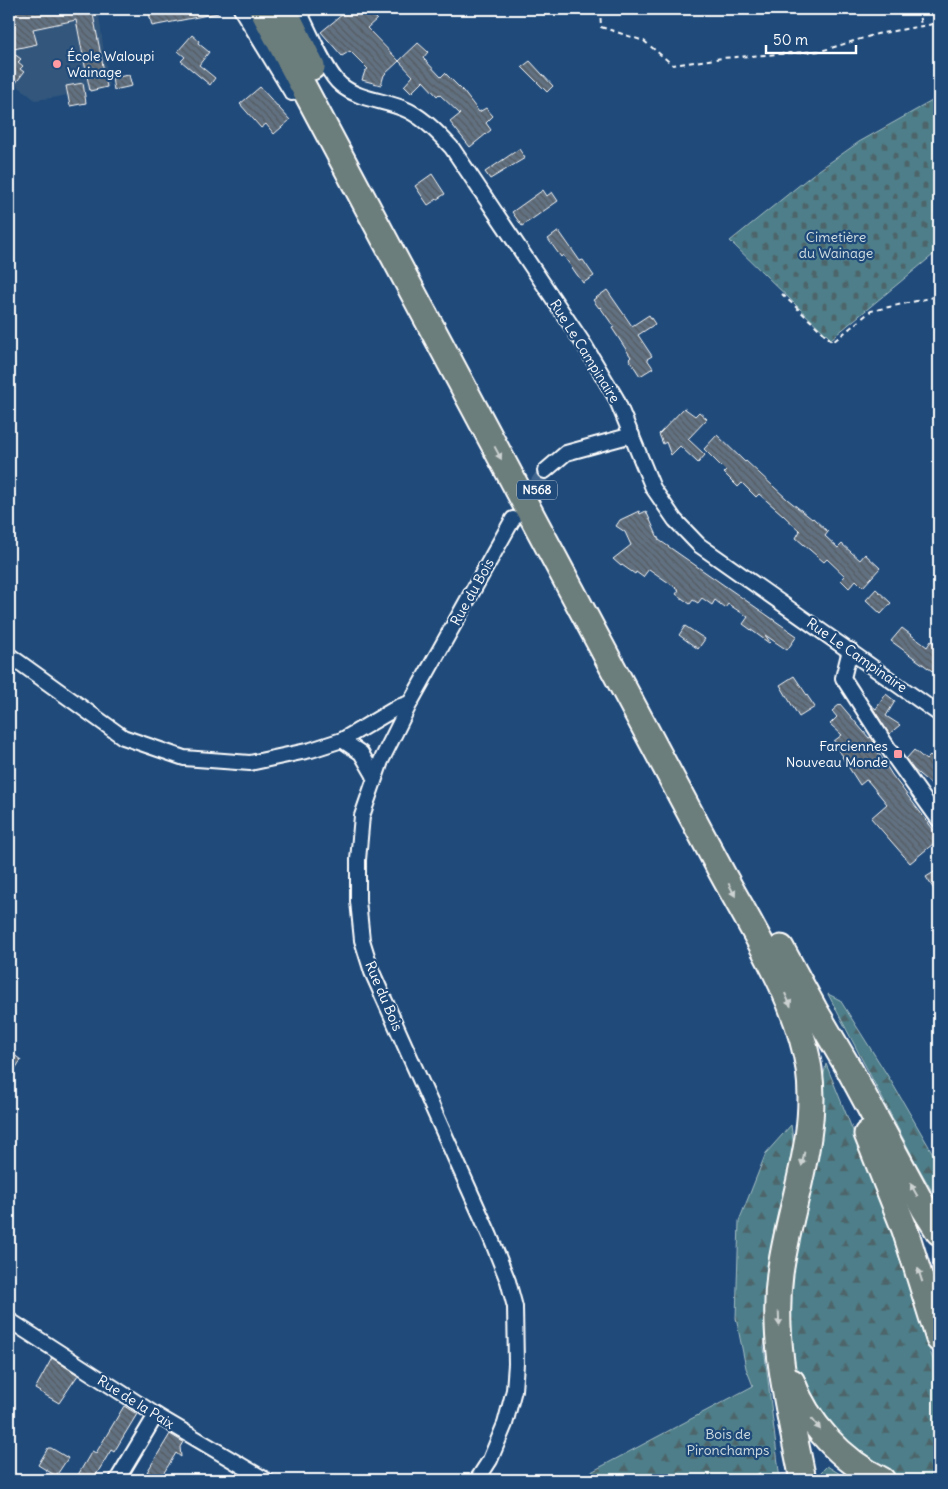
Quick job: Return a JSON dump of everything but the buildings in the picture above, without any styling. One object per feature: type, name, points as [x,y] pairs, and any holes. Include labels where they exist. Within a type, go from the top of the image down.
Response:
[{"type":"highway","name":"N568","points":[[262,9],[767,956],[794,1014],[803,1040],[809,1070],[811,1099],[803,1161],[780,1276],[778,1314],[780,1349]]},
{"type":"highway","name":"N568","points":[[284,9],[307,58],[389,214],[814,1010]]},
{"type":"highway","points":[[814,1010],[848,1067],[939,1232]]},
{"type":"highway","points":[[814,1010],[880,1165],[905,1230],[939,1339]]},
{"type":"highway","points":[[780,1349],[787,1398],[803,1480]]},
{"type":"highway","points":[[780,1349],[794,1388],[809,1416],[826,1438],[847,1459],[882,1480]]},
{"type":"street","points":[[241,9],[292,93]]},
{"type":"street","name":"Rue Le Campinaire","points":[[298,9],[332,76],[341,85],[352,92],[409,110],[428,123],[452,148],[585,346],[616,398],[653,488],[675,520],[700,545],[939,714]]},
{"type":"street","points":[[545,471],[566,453],[632,436]]},
{"type":"street","name":"Rue du Bois","points":[[477,1480],[490,1460],[504,1424],[514,1390],[516,1364],[515,1307],[508,1281],[490,1236],[372,972],[362,940],[358,901],[358,860],[362,816],[381,761],[410,703],[513,519]]},
{"type":"street","points":[[850,650],[843,678],[894,757],[939,820]]},
{"type":"street","points":[[9,655],[123,738],[184,758],[250,764],[311,750],[342,740],[398,707],[410,703]]},
{"type":"street","points":[[342,740],[361,753],[375,777]]},
{"type":"street","name":"Rue de la Paix","points":[[9,1320],[156,1415],[264,1480]]},
{"type":"street","points":[[117,1480],[156,1415]]},
{"type":"path","points":[[600,9],[600,27],[644,41],[673,65],[722,58],[821,51],[877,34],[939,23]]},
{"type":"path","points":[[918,9],[921,25]]},
{"type":"path","points":[[782,294],[833,342],[870,311],[939,296]]},
{"type":"path","points":[[748,1480],[761,1473],[767,1480]]},
{"type":"shaded area","name":"École Waloupi Wainage","points":[[31,9],[98,9],[109,87],[35,100],[9,79],[9,50],[36,44]]},
{"type":"green space","name":"Cimetière du Wainage","points":[[939,97],[939,250],[831,339],[730,241],[812,175],[859,142]]},
{"type":"green space","points":[[828,994],[840,1000],[891,1081],[939,1164],[939,1203],[917,1165]]},
{"type":"green space","points":[[826,1064],[880,1198],[939,1378],[939,1480],[910,1480],[869,1467],[823,1419],[789,1365],[788,1251]]},
{"type":"green space","name":"Bois de Pironchamps","points":[[791,1125],[794,1146],[764,1347],[780,1480],[576,1480],[753,1386],[746,1368],[736,1318],[739,1221],[766,1153]]},
{"type":"green space","points":[[827,1466],[850,1480],[813,1480]]},
{"type":"tunnel","points":[[522,506],[545,471]]},
{"type":"place","name":"École Waloupi Wainage","points":[[57,64]]},
{"type":"place","name":"Farciennes Nouveau Monde","points":[[898,754]]}]
